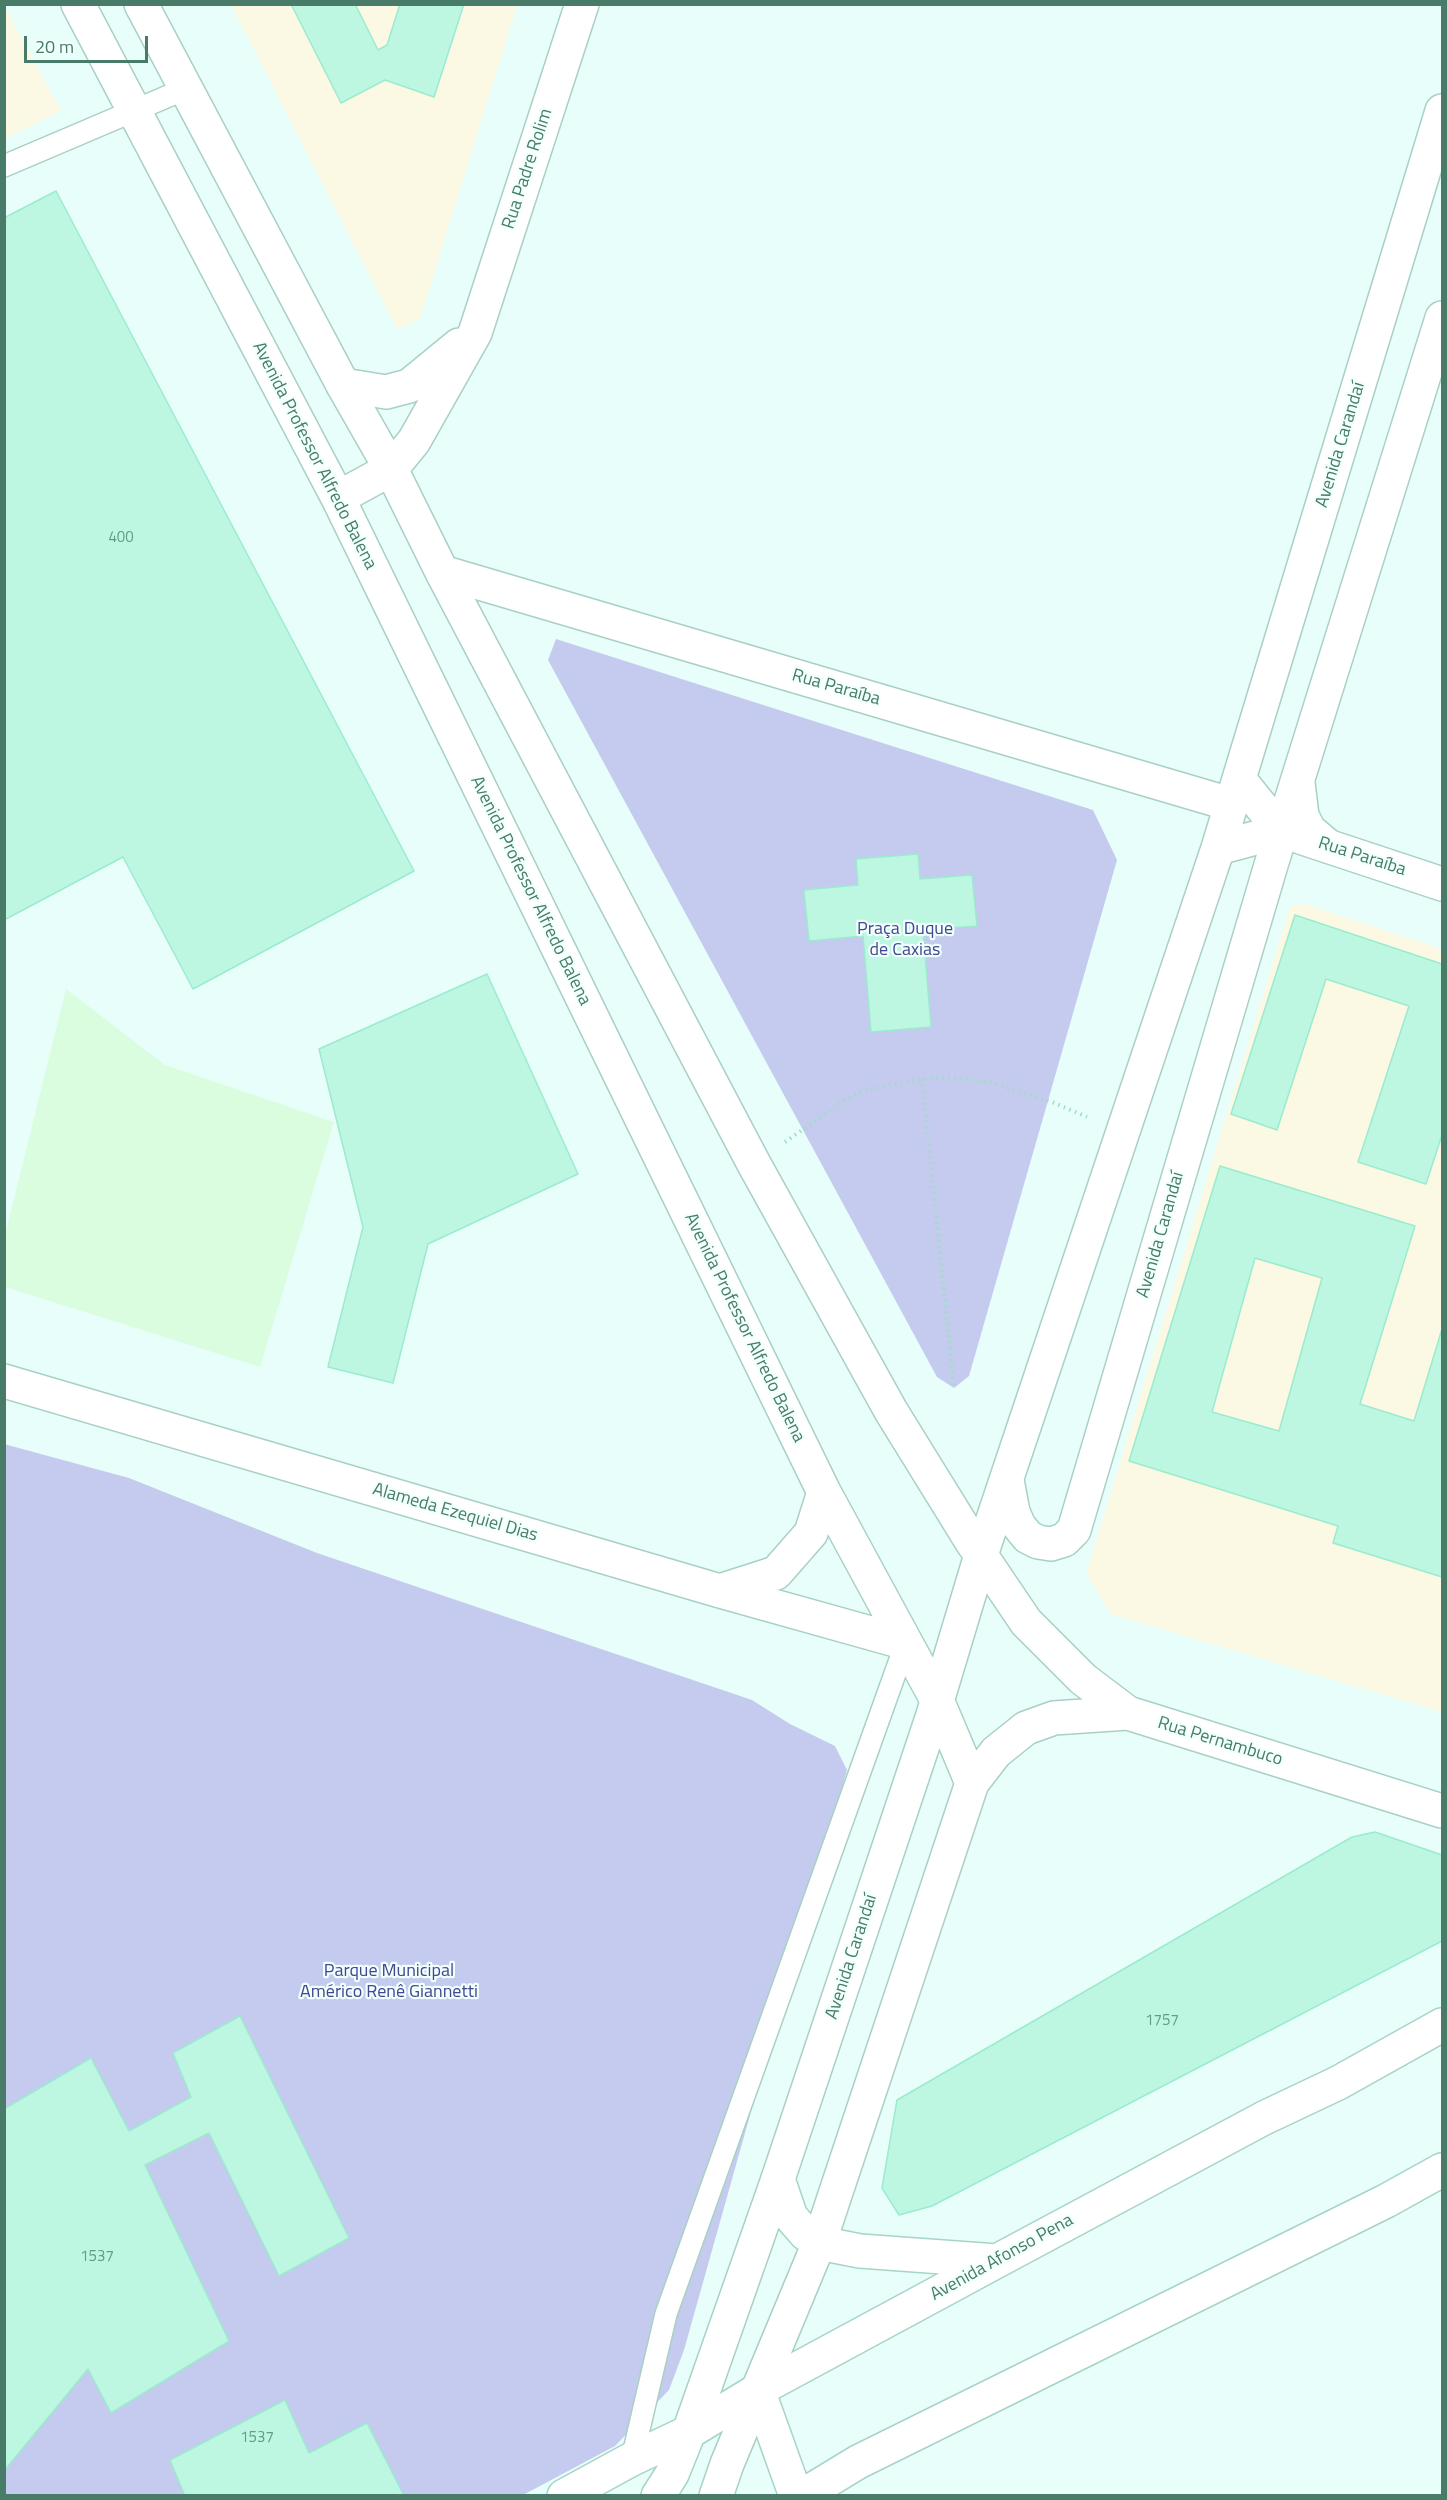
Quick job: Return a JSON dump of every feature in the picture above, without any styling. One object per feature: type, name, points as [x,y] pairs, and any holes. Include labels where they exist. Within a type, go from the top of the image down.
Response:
[{"type":"street","name":"Avenida Professor Alfredo Balena","points":[[78,4],[338,498],[824,1492],[937,1700],[972,1783]]},
{"type":"street","points":[[141,4],[343,385],[391,469],[442,572],[754,1164],[891,1411],[981,1555]]},
{"type":"street","name":"Rua Padre Rolim","points":[[391,469],[414,441],[475,333],[582,4]]},
{"type":"street","name":"Avenida Carandaí","points":[[658,2496],[672,2474],[689,2432],[778,2179],[937,1700],[981,1555],[1218,848],[1443,111]]},
{"type":"street","name":"Avenida Carandaí","points":[[1007,1480],[1013,1512],[1019,1526],[1028,1537],[1038,1542],[1051,1544],[1064,1540],[1074,1530],[1281,831],[1443,318]]},
{"type":"street","points":[[343,385],[386,392],[409,386],[475,333]]},
{"type":"street","points":[[338,498],[391,469]]},
{"type":"street","name":"Rua Paraíba","points":[[442,572],[1234,792]]},
{"type":"street","points":[[1298,778],[1298,798],[1302,816],[1310,830],[1328,846]]},
{"type":"street","points":[[1234,792],[1281,831]]},
{"type":"street","points":[[1218,848],[1281,831]]},
{"type":"street","name":"Rua Paraíba","points":[[1281,831],[1443,884]]},
{"type":"street","name":"Alameda Ezequiel Dias","points":[[4,1381],[720,1591],[906,1643]]},
{"type":"street","points":[[720,1591],[776,1573],[811,1533],[824,1492]]},
{"type":"street","name":"Rua Pernambuco","points":[[981,1555],[1026,1622],[1083,1679],[1128,1713],[1443,1811]]},
{"type":"street","points":[[716,2496],[819,2243],[972,1783],[996,1752],[1026,1728],[1054,1718],[1128,1713]]},
{"type":"street","name":"Avenida Afonso Pena","points":[[564,2496],[632,2459],[689,2432],[758,2390],[997,2260],[1264,2118],[1338,2083],[1443,2025]]},
{"type":"street","points":[[802,2496],[858,2462],[1386,2201],[1443,2170]]},
{"type":"street","points":[[778,2179],[790,2217],[806,2234],[819,2243],[871,2252],[997,2260]]},
{"type":"street","points":[[758,2390],[796,2496]]},
{"type":"lane","points":[[4,166],[185,89]]},
{"type":"lane","points":[[632,2459],[666,2314],[906,1643]]},
{"type":"path","points":[[754,1164],[846,1099],[869,1089],[922,1079],[957,1078],[990,1082],[1052,1101],[1123,1133]]},
{"type":"path","points":[[922,1079],[954,1388]]},
{"type":"shaded area","points":[[4,5],[61,111],[5,138],[4,138]]},
{"type":"shaded area","points":[[231,5],[517,5],[420,319],[397,329]]},
{"type":"shaded area","points":[[1302,903],[1442,949],[1442,1712],[1111,1614],[1086,1574],[1290,907]]},
{"type":"shaded area","points":[[66,989],[165,1065],[334,1122],[260,1367],[5,1287],[5,1235]]},
{"type":"green space","name":"Praça Duque de Caxias","points":[[556,639],[1093,810],[1117,860],[969,1376],[954,1388],[937,1377],[548,660]]},
{"type":"green space","name":"Parque Municipal Américo Renê Giannetti","points":[[4,1444],[129,1478],[317,1553],[752,1700],[790,1724],[835,1746],[847,1770],[684,2350],[669,2390],[615,2446],[523,2495],[5,2495]]},
{"type":"building","points":[[291,4],[355,4],[378,50],[387,45],[400,4],[464,4],[434,97],[385,80],[341,103]]},
{"type":"building","points":[[56,191],[414,871],[193,989],[123,857],[4,920],[4,218]]},
{"type":"building","points":[[918,854],[920,879],[972,875],[977,926],[923,930],[931,1027],[871,1032],[863,936],[809,941],[804,890],[858,885],[856,859]]},
{"type":"building","points":[[1295,915],[1442,964],[1442,1135],[1426,1184],[1358,1162],[1409,1006],[1326,979],[1277,1130],[1231,1114]]},
{"type":"building","points":[[487,974],[578,1174],[428,1244],[393,1383],[328,1367],[363,1227],[319,1049]]},
{"type":"building","points":[[1220,1166],[1415,1226],[1360,1404],[1414,1421],[1442,1329],[1442,1577],[1333,1543],[1338,1526],[1129,1461]],"holes":[[[1255,1258],[1322,1278],[1279,1431],[1212,1412]]]},
{"type":"building","points":[[1375,1832],[1442,1855],[1442,1941],[932,2206],[899,2215],[882,2188],[897,2100],[1352,1837]]},
{"type":"building","points":[[240,2016],[349,2238],[279,2276],[209,2133],[145,2165],[229,2341],[111,2413],[88,2369],[4,2471],[4,2109],[91,2058],[129,2131],[191,2097],[173,2053]]},
{"type":"building","points":[[285,2400],[309,2453],[367,2423],[404,2496],[185,2496],[170,2460]]}]
